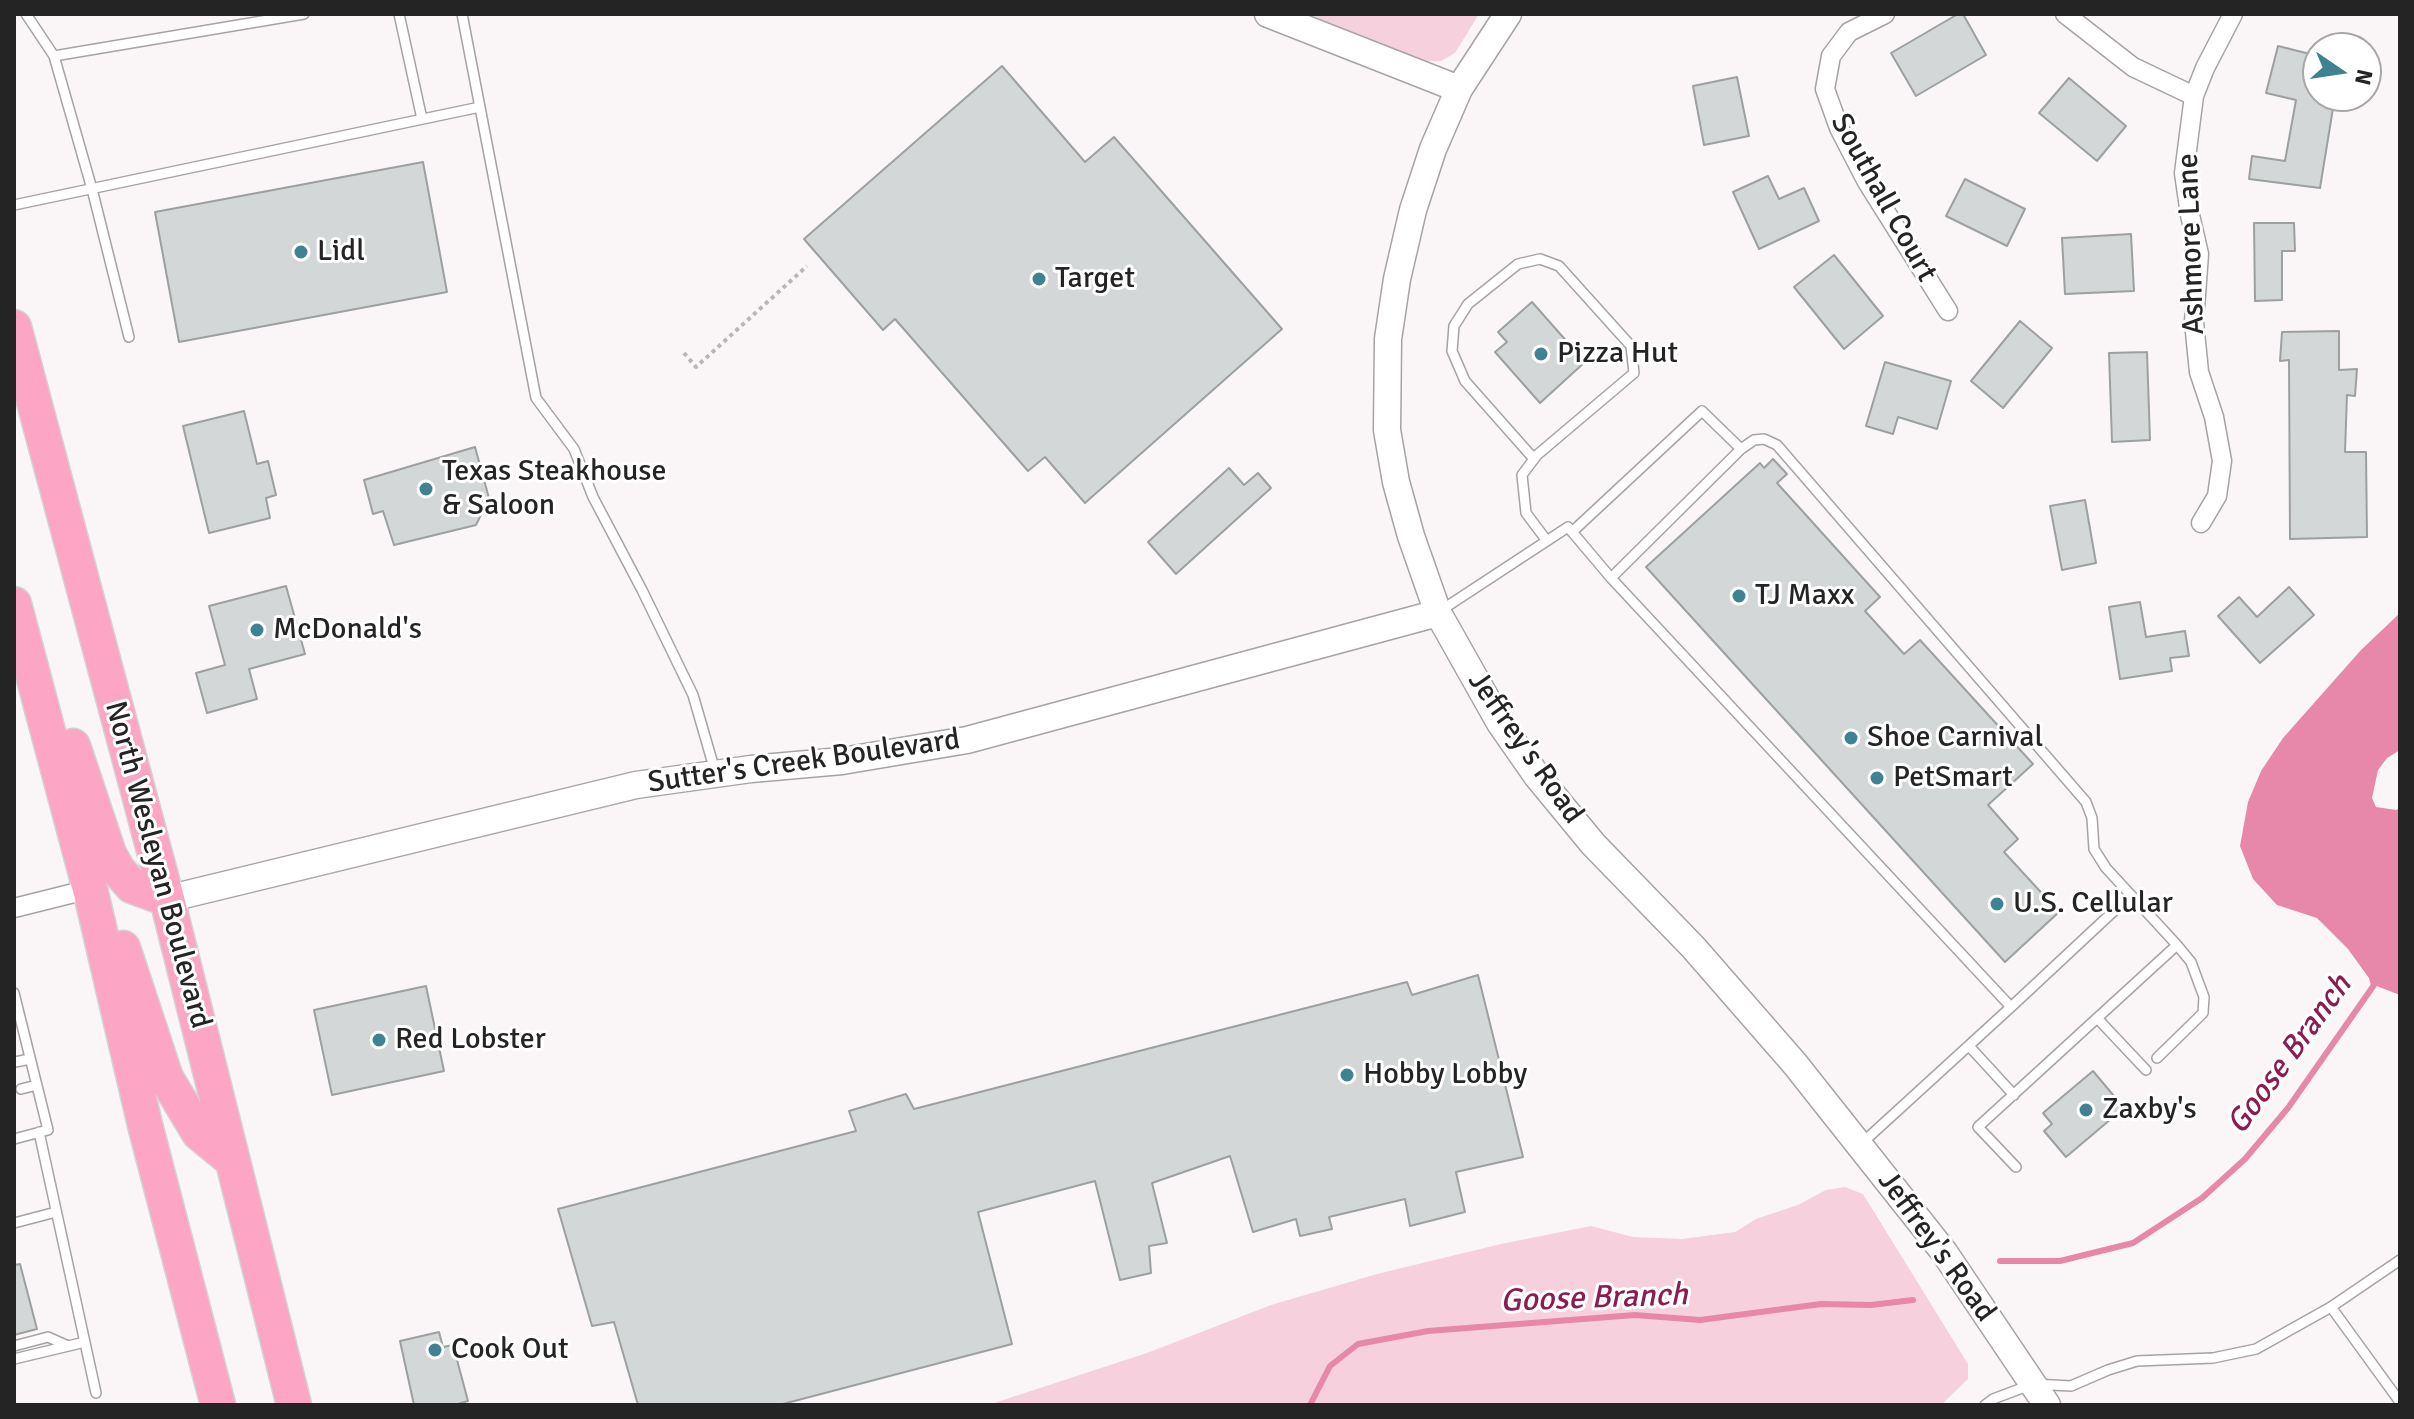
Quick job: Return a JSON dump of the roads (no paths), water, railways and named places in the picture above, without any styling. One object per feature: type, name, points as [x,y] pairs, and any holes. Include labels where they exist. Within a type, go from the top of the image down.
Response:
[{"type":"highway","name":"North Wesleyan Boulevard","points":[[14,327],[167,899],[294,1405]]},
{"type":"highway","points":[[15,608],[33,624],[45,641],[61,707],[109,854],[132,886],[167,899]]},
{"type":"highway","points":[[15,608],[90,889],[145,1125],[218,1405]]},
{"type":"highway","points":[[90,889],[103,903],[115,926],[166,1078],[199,1133],[232,1160]]},
{"type":"street","points":[[1268,14],[1459,89]]},
{"type":"street","name":"Jeffrey's Road","points":[[1508,14],[1459,89],[1433,149],[1413,210],[1397,279],[1388,339],[1387,430],[1396,482],[1438,613],[1500,723],[1537,776],[1593,844],[1693,947],[1795,1064],[1944,1252],[2040,1395]]},
{"type":"street","name":"Southall Court","points":[[1885,14],[1849,32],[1831,56],[1825,89],[1839,128],[1867,182],[1948,311]]},
{"type":"street","points":[[2065,14],[2133,67],[2194,96]]},
{"type":"street","name":"Ashmore Lane","points":[[2201,523],[2217,496],[2222,461],[2214,417],[2199,372],[2194,322],[2199,254],[2184,173],[2194,96],[2233,14]]},
{"type":"street","name":"Sutter's Creek Boulevard","points":[[167,899],[636,785],[842,761],[967,740],[1438,613]]},
{"type":"street","points":[[14,908],[90,889]]},
{"type":"lane","points":[[26,14],[54,56],[92,189],[129,337]]},
{"type":"lane","points":[[54,56],[304,14]]},
{"type":"lane","points":[[399,14],[422,119]]},
{"type":"lane","points":[[462,14],[536,398],[574,449],[593,497],[693,695],[716,774]]},
{"type":"lane","points":[[14,205],[480,107]]},
{"type":"lane","points":[[1534,459],[1465,381],[1452,351],[1454,326],[1468,304],[1518,264],[1540,259],[1559,266],[1631,346],[1634,373],[1534,459],[1522,475],[1526,513],[1547,541]]},
{"type":"lane","points":[[1572,532],[1702,411],[1741,449]]},
{"type":"lane","points":[[1611,578],[1741,449],[1754,440],[1764,439],[1777,445],[2086,802],[2092,818],[2094,849],[2106,868],[2191,962],[2204,997],[2203,1013],[2157,1058]]},
{"type":"lane","points":[[1438,613],[1568,527],[1611,578],[2011,1007]]},
{"type":"lane","points":[[1859,1145],[2131,895]]},
{"type":"lane","points":[[2016,1167],[1978,1127],[2177,945]]},
{"type":"lane","points":[[14,993],[19,1034],[30,1059],[48,1130],[14,1139]]},
{"type":"lane","points":[[2097,1018],[2146,1070]]},
{"type":"lane","points":[[1969,1046],[2014,1095]]},
{"type":"lane","points":[[15,1062],[30,1059]]},
{"type":"lane","points":[[21,1089],[37,1085]]},
{"type":"lane","points":[[39,1132],[96,1393]]},
{"type":"lane","points":[[14,1223],[56,1212]]},
{"type":"lane","points":[[1985,1405],[1993,1399],[2040,1395],[2137,1361],[2213,1358],[2256,1349],[2331,1307],[2400,1260]]},
{"type":"lane","points":[[2331,1307],[2400,1402]]},
{"type":"lane","points":[[14,1346],[48,1337],[68,1346]]},
{"type":"lane","points":[[14,1359],[85,1342]]},
{"type":"waterway","name":"Goose Branch","points":[[2000,1261],[2060,1261],[2133,1243],[2202,1198],[2245,1159],[2288,1108],[2374,985],[2372,978]]},
{"type":"waterway","name":"Goose Branch","points":[[1310,1405],[1330,1366],[1358,1344],[1428,1331],[1635,1315],[1700,1320],[1821,1304],[1871,1305],[1913,1300]]},
{"type":"place","name":"Lidl","points":[[301,252]]},
{"type":"place","name":"Target","points":[[1039,279]]},
{"type":"place","name":"Pizza Hut","points":[[1541,354]]},
{"type":"place","name":"Texas Steakhouse & Saloon","points":[[426,489]]},
{"type":"place","name":"TJ Maxx","points":[[1739,596]]},
{"type":"place","name":"McDonald's","points":[[257,630]]},
{"type":"place","name":"Shoe Carnival","points":[[1851,738]]},
{"type":"place","name":"PetSmart","points":[[1877,778]]},
{"type":"place","name":"U.S. Cellular","points":[[1997,904]]},
{"type":"place","name":"Red Lobster","points":[[379,1040]]},
{"type":"place","name":"Hobby Lobby","points":[[1347,1075]]},
{"type":"place","name":"Zaxby's","points":[[2086,1110]]},
{"type":"place","name":"Cook Out","points":[[435,1350]]}]
